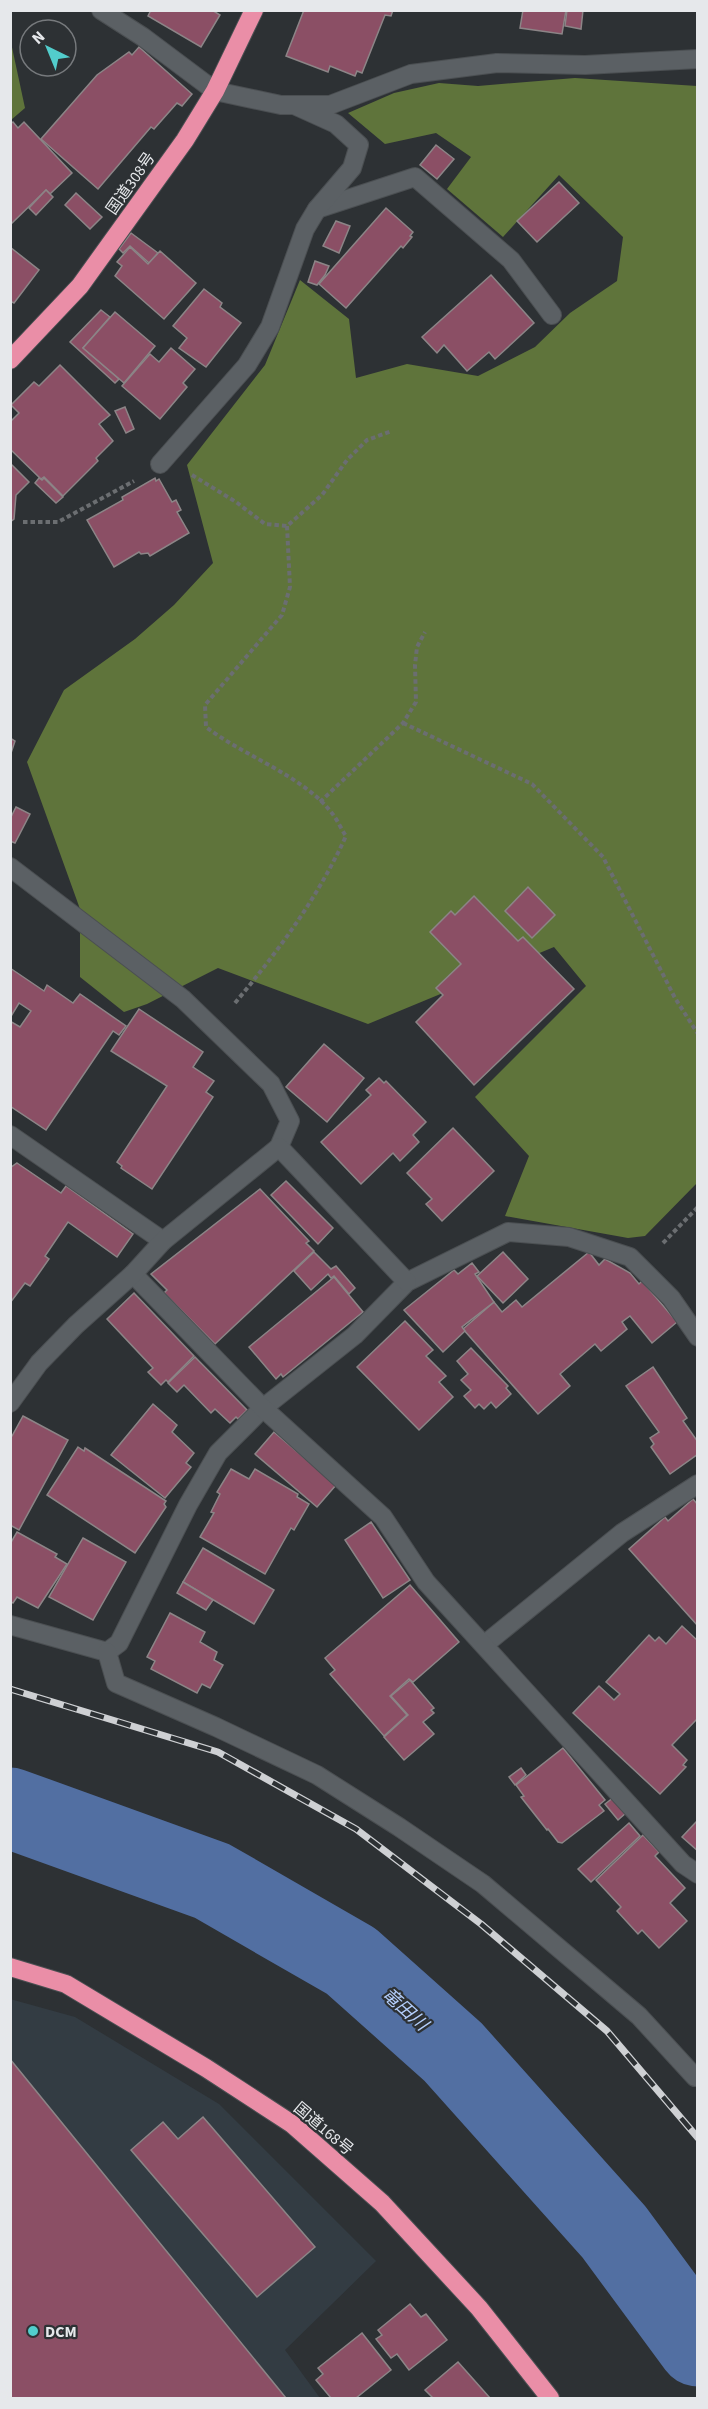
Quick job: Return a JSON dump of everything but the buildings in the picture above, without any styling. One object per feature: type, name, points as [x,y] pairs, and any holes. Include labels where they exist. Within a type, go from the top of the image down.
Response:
[{"type":"highway","name":"国道308号","points":[[10,360],[80,286],[184,140],[215,91],[254,10]]},
{"type":"highway","name":"国道168号","points":[[10,1968],[66,1984],[206,2068],[292,2124],[382,2203],[479,2308],[550,2398]]},
{"type":"street","points":[[101,10],[215,91],[281,105],[330,105],[411,74],[497,63],[585,65],[698,59]]},
{"type":"street","points":[[160,464],[247,364],[270,327],[305,229],[317,210],[352,168],[359,145],[336,124],[294,105]]},
{"type":"street","points":[[317,210],[415,177],[512,260],[552,315]]},
{"type":"street","points":[[10,867],[183,999],[271,1084],[290,1121],[279,1147],[163,1241],[133,1274],[76,1325],[39,1363],[10,1403]]},
{"type":"street","points":[[10,1135],[163,1241]]},
{"type":"street","points":[[279,1147],[407,1282]]},
{"type":"street","points":[[107,1652],[119,1643],[218,1453],[263,1408],[355,1335],[407,1282],[508,1232],[569,1237],[630,1257],[671,1298],[698,1337]]},
{"type":"street","points":[[133,1274],[263,1408],[382,1517],[426,1582],[683,1864],[698,1874]]},
{"type":"street","points":[[484,1646],[622,1533],[698,1484]]},
{"type":"street","points":[[10,1625],[107,1652]]},
{"type":"street","points":[[107,1652],[116,1683],[216,1726],[317,1775],[483,1884],[639,2016],[695,2077],[698,2076]]},
{"type":"path","points":[[23,522],[58,522],[134,481],[160,464],[196,477],[237,502],[265,524],[287,526],[322,495],[347,459],[367,440],[392,431]]},
{"type":"path","points":[[213,1028],[276,954],[328,876],[346,836],[331,811],[302,786],[227,743],[206,727],[205,705],[282,615],[290,587],[287,526]]},
{"type":"path","points":[[320,802],[403,723],[416,702],[417,647],[425,632]]},
{"type":"path","points":[[403,723],[532,784],[603,857],[675,998],[698,1034]]},
{"type":"path","points":[[641,1268],[698,1207]]},
{"type":"shaded area","points":[[10,1999],[75,2017],[219,2104],[376,2261],[285,2350],[320,2398],[11,2398]]},
{"type":"green space","points":[[10,38],[25,108],[10,120]]},
{"type":"green space","points":[[575,78],[697,86],[697,1183],[645,1236],[628,1238],[505,1216],[529,1156],[475,1097],[586,986],[554,947],[368,1024],[218,968],[147,1004],[124,1012],[80,977],[80,909],[27,762],[64,690],[135,639],[174,605],[213,563],[187,465],[265,365],[300,280],[349,319],[356,378],[407,364],[478,376],[535,347],[570,313],[617,281],[623,237],[559,175],[503,237],[447,189],[471,157],[436,133],[385,144],[348,113],[394,93],[439,83],[478,86]]},
{"type":"waterway","name":"竜田川","points":[[10,1808],[212,1881],[351,1961],[453,2052],[614,2232],[698,2346]]},
{"type":"railway","points":[[10,1689],[218,1752],[356,1829],[481,1924],[607,2031],[698,2138]]},
{"type":"place","name":"DCM","points":[[33,2331]]}]
